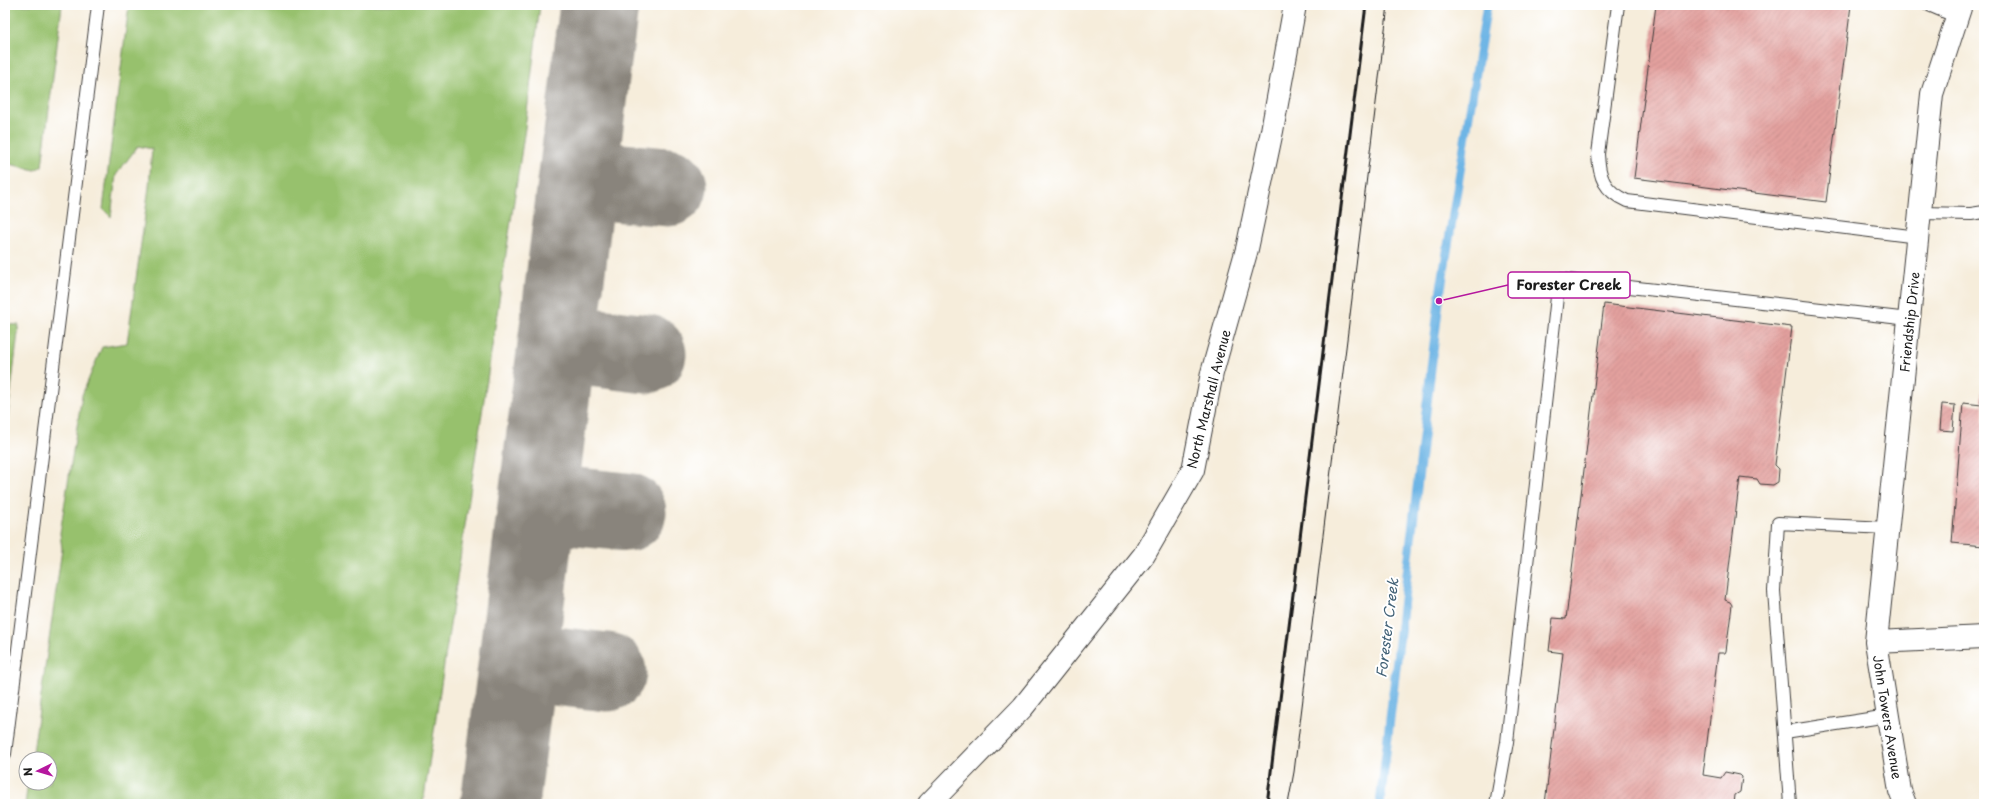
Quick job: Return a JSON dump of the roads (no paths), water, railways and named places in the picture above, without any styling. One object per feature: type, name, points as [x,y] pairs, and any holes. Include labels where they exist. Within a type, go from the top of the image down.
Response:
[{"type":"street","name":"North Marshall Avenue","points":[[929,804],[1024,707],[1144,555],[1193,470],[1212,373],[1247,249],[1272,131],[1295,5]]},
{"type":"street","name":"Friendship Drive","points":[[1876,642],[1932,94],[1959,11]]},
{"type":"street","name":"John Towers Avenue","points":[[1905,804],[1900,791],[1876,642],[1984,637]]},
{"type":"lane","points":[[5,754],[98,5]]},
{"type":"lane","points":[[1618,5],[1598,154],[1599,172],[1607,187],[1615,196],[1626,201],[1918,237]]},
{"type":"lane","points":[[1929,5],[1959,11]]},
{"type":"lane","points":[[1920,213],[1971,214],[1984,212]]},
{"type":"lane","points":[[1496,804],[1506,742],[1559,279],[1909,319]]},
{"type":"lane","points":[[1790,804],[1774,591],[1778,523],[1888,528]]},
{"type":"lane","points":[[1785,732],[1888,716]]},
{"type":"waterway","name":"Forester Creek","points":[[1380,804],[1439,301],[1487,5]]},
{"type":"tram line","points":[[1288,804],[1294,772],[1388,5]]},
{"type":"railway","points":[[1267,804],[1366,5]]},
{"type":"place","name":"Forester Creek","points":[[1439,301]]}]
